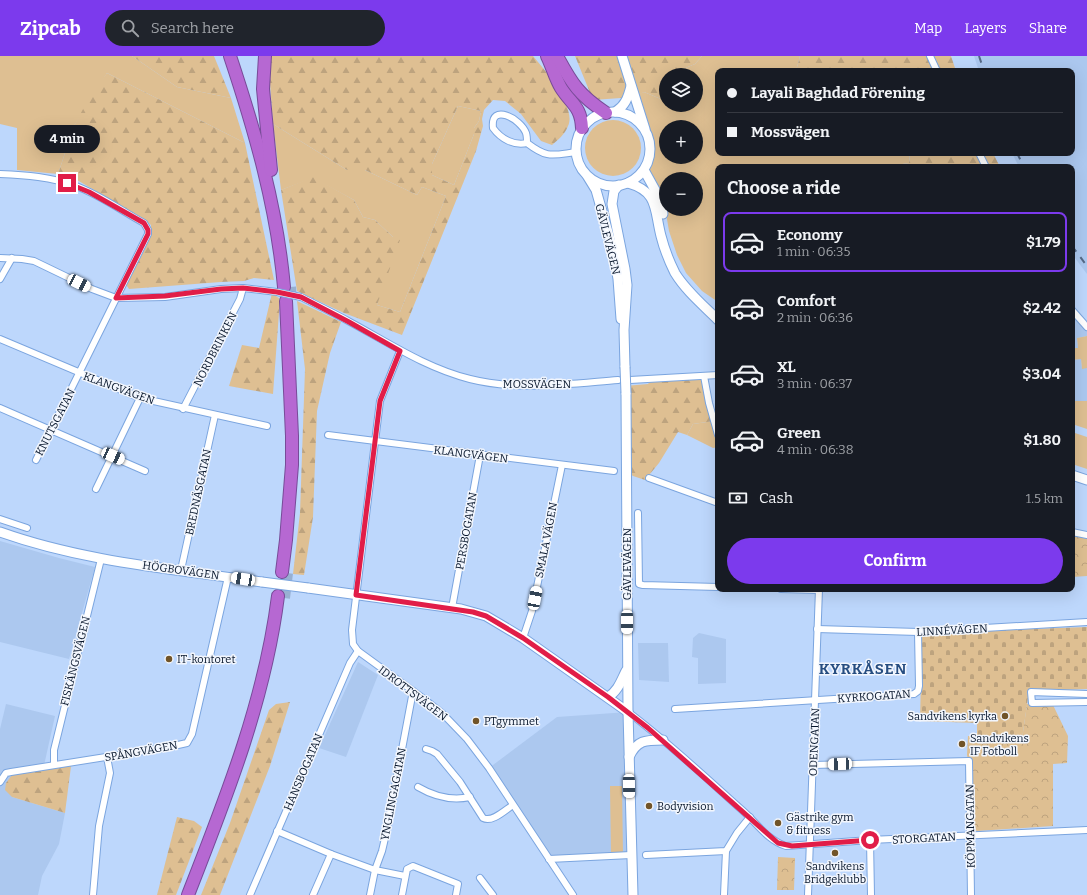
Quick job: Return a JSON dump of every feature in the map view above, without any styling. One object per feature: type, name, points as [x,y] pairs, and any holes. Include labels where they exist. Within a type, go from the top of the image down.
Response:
[{"type":"highway","points":[[230,56],[247,106],[264,169],[279,245],[284,288]]},
{"type":"highway","points":[[237,56],[271,167]]},
{"type":"highway","points":[[265,56],[263,89],[271,167],[285,247],[284,288]]},
{"type":"highway","points":[[547,56],[561,88],[578,109],[582,120],[582,128]]},
{"type":"highway","points":[[557,56],[568,77],[580,93],[610,112]]},
{"type":"highway","points":[[284,572],[292,444],[293,300]]},
{"type":"highway","points":[[188,895],[243,749],[260,688],[281,597],[279,630],[266,690],[250,743],[222,825],[195,895]]},
{"type":"main road","points":[[622,56],[636,97],[650,148],[644,170],[639,175],[624,184]]},
{"type":"main road","points":[[631,86],[628,98],[624,105],[610,112],[592,117],[582,128],[577,144],[577,152],[581,164],[588,175],[599,182],[608,185],[636,185],[646,191],[652,198],[670,248],[686,280],[715,309]]},
{"type":"main road","points":[[610,112],[626,114],[636,120],[643,127],[648,137]]},
{"type":"main road","points":[[644,170],[660,199],[664,246],[676,274],[688,292],[715,317]]},
{"type":"main road","name":"GÄVLEVÄGEN","points":[[588,175],[596,190],[613,250],[624,330]]},
{"type":"main road","name":"GÄVLEVÄGEN","points":[[624,184],[614,191],[612,196],[612,204],[626,269],[627,285],[624,330],[626,393],[628,712],[633,895]]},
{"type":"main road","points":[[1075,476],[1087,480]]},
{"type":"main road","name":"HÖGBOVÄGEN","points":[[0,532],[50,547],[101,559],[473,612],[486,616],[523,638],[628,712]]},
{"type":"main road","points":[[608,697],[618,688],[628,667]]},
{"type":"main road","points":[[629,759],[635,748],[642,742],[663,740]]},
{"type":"street","points":[[930,56],[936,68]]},
{"type":"street","points":[[527,143],[527,134],[518,122],[503,114],[496,116],[493,119],[493,128],[505,140],[513,143],[527,143],[542,153],[549,155],[577,152]]},
{"type":"street","points":[[0,174],[39,177],[72,185],[89,192],[146,225],[148,230],[148,234],[116,298],[92,289],[34,261],[0,258]]},
{"type":"street","points":[[0,279],[12,258]]},
{"type":"street","name":"NORDBRINKEN","points":[[183,409],[240,299],[243,288]]},
{"type":"street","name":"MOSSVÄGEN","points":[[116,298],[165,296],[221,289],[284,288],[293,300],[349,322],[400,351],[436,368],[454,374],[487,382],[517,386],[545,386],[618,380]]},
{"type":"street","name":"KNUTSGATAN","points":[[36,460],[116,298]]},
{"type":"street","points":[[1075,313],[1087,327]]},
{"type":"street","name":"KLANGVÄGEN","points":[[0,340],[140,398],[183,409],[267,426]]},
{"type":"street","points":[[358,651],[355,648],[352,639],[374,442],[380,401],[400,351]]},
{"type":"street","points":[[630,380],[715,375]]},
{"type":"street","points":[[704,376],[715,424]]},
{"type":"street","points":[[96,489],[140,398]]},
{"type":"street","points":[[0,408],[145,471]]},
{"type":"street","name":"BREDNÄSGATAN","points":[[181,570],[215,415]]},
{"type":"street","name":"KLANGVÄGEN","points":[[328,435],[374,442],[614,471]]},
{"type":"street","name":"PERSBOGATAN","points":[[452,608],[480,455]]},
{"type":"street","name":"SMALA VÄGEN","points":[[523,638],[532,611],[562,465]]},
{"type":"street","points":[[649,478],[715,502]]},
{"type":"street","points":[[638,513],[639,584],[715,587]]},
{"type":"street","points":[[0,519],[27,528]]},
{"type":"street","points":[[1075,533],[1087,535]]},
{"type":"street","name":"FISKÄNGSVÄGEN","points":[[54,764],[54,750],[101,559]]},
{"type":"street","name":"SPÅNGVÄGEN","points":[[0,782],[6,774],[11,772],[187,743],[192,734],[228,577]]},
{"type":"street","name":"ODENGATAN","points":[[808,895],[819,592]]},
{"type":"street","name":"LINNÉVÄGEN","points":[[817,629],[918,632],[1087,622]]},
{"type":"street","name":"KYRKOGATAN","points":[[675,709],[914,694],[917,692],[919,686],[918,632]]},
{"type":"street","name":"IDROTTSVÄGEN","points":[[358,651],[443,714],[467,739],[489,768],[573,895]]},
{"type":"street","name":"HANSBOGATAN","points":[[250,895],[350,663],[358,651]]},
{"type":"street","name":"YNGLINGAGATAN","points":[[370,895],[375,870],[386,834],[413,691]]},
{"type":"street","points":[[1087,694],[1032,692],[1032,703],[1087,702]]},
{"type":"street","points":[[1066,693],[1066,703]]},
{"type":"street","name":"HÖGBOVÄGEN","points":[[628,712],[663,740],[750,817]]},
{"type":"street","points":[[426,749],[432,750],[437,754],[484,818],[488,820],[513,805]]},
{"type":"street","points":[[93,895],[98,826],[110,773],[110,765],[107,757]]},
{"type":"street","name":"KÖPMANGATAN","points":[[813,764],[969,760],[971,895]]},
{"type":"street","points":[[418,787],[439,797],[453,799],[470,797]]},
{"type":"street","points":[[724,895],[726,851],[737,832],[750,817]]},
{"type":"street","name":"STORGATAN","points":[[750,817],[778,843],[792,846],[870,840],[1087,830]]},
{"type":"street","points":[[278,831],[330,854],[375,870],[405,876]]},
{"type":"street","points":[[870,840],[871,895]]},
{"type":"street","points":[[646,855],[726,851]]},
{"type":"street","points":[[313,895],[330,854]]},
{"type":"street","points":[[549,859],[631,855]]},
{"type":"street","points":[[402,895],[407,870],[413,866],[458,884],[456,895]]},
{"type":"street","points":[[480,878],[493,895]]},
{"type":"shaded area","points":[[974,56],[1087,56],[1087,274],[1075,258],[1075,164],[1018,164],[1014,156],[1075,156],[1075,68],[978,68]]},
{"type":"shaded area","points":[[1075,313],[1087,327],[1087,336],[1077,338],[1078,348],[1075,348]]},
{"type":"shaded area","points":[[1081,359],[1082,368],[1087,368],[1087,401],[1075,401],[1075,360]]},
{"type":"shaded area","points":[[0,541],[95,567],[69,659],[0,642]]},
{"type":"shaded area","points":[[699,633],[726,639],[726,683],[698,684],[698,658],[692,657],[693,638]]},
{"type":"shaded area","points":[[638,643],[668,643],[669,682],[639,680]]},
{"type":"shaded area","points":[[358,662],[378,675],[346,757],[319,748]]},
{"type":"shaded area","points":[[6,704],[55,716],[43,770],[12,775],[12,797],[65,813],[59,844],[42,876],[38,895],[0,895],[0,729]]},
{"type":"shaded area","points":[[628,712],[631,855],[549,859],[489,768],[557,717]]},
{"type":"green space","points":[[0,56],[132,56],[177,87],[231,98],[245,143],[107,73],[74,126],[58,174],[17,170],[17,128],[0,124]]},
{"type":"green space","points":[[132,56],[214,56],[231,98],[177,87]]},
{"type":"green space","points":[[270,56],[533,56],[545,70],[564,100],[570,118],[565,132],[552,145],[541,141],[521,114],[505,101],[493,100],[484,110],[482,119],[483,126],[476,151],[402,335],[344,313],[297,291],[281,190],[313,177],[354,200],[363,217],[375,220],[393,237],[400,240],[377,305],[400,312],[446,196],[422,187],[417,195],[365,170],[347,170],[273,124],[269,70]],"holes":[[[458,106],[481,111],[479,121],[474,128],[474,134],[454,185],[432,175],[432,164]]]},
{"type":"green space","points":[[575,56],[702,56],[695,64],[685,68],[659,68],[659,98],[644,92],[635,97],[593,100]]},
{"type":"green space","points":[[702,56],[800,56],[797,68],[715,68],[715,156],[910,156],[909,163],[715,164],[715,300],[702,291],[686,273],[677,255],[669,231],[666,216],[703,216],[703,172],[659,172],[659,190],[644,170],[649,156],[649,142],[641,115],[644,112],[639,94],[644,92],[659,98],[659,112],[703,112],[703,68],[685,68],[695,64]]},
{"type":"green space","points":[[800,56],[951,56],[955,68],[797,68]]},
{"type":"green space","points":[[107,73],[245,143],[274,280],[254,278],[244,281],[129,289],[125,283],[146,247],[151,232],[151,225],[144,219],[77,180],[58,174],[74,126],[90,96]]},
{"type":"green space","points":[[458,106],[481,111],[479,121],[474,128],[474,134],[454,185],[432,175],[432,164]]},
{"type":"green space","points":[[613,120],[624,122],[633,128],[639,137],[641,148],[639,159],[633,168],[624,174],[613,176],[602,174],[593,168],[587,159],[585,148],[587,137],[593,128],[602,122]]},
{"type":"green space","points":[[273,124],[347,170],[365,170],[417,195],[422,187],[446,196],[400,312],[377,305],[393,237],[375,220],[363,217],[354,200],[313,178],[281,190]]},
{"type":"green space","points":[[910,156],[994,156],[998,164],[902,164],[909,163]]},
{"type":"green space","points":[[272,293],[280,299],[273,394],[229,386],[242,345],[259,348]]},
{"type":"green space","points":[[297,301],[341,322],[330,353],[317,411],[313,517],[304,575],[293,574],[300,513],[305,369]]},
{"type":"green space","points":[[1087,336],[1087,368],[1082,369],[1081,359],[1075,360],[1075,348],[1078,348],[1077,338]]},
{"type":"green space","points":[[704,376],[714,421],[693,424],[687,435],[678,432],[659,463],[645,480],[633,476],[626,471],[625,386],[648,384],[652,379]]},
{"type":"green space","points":[[1075,401],[1087,401],[1087,429],[1075,425]]},
{"type":"green space","points":[[714,421],[715,448],[687,435],[693,424]]},
{"type":"green space","points":[[1075,433],[1087,437],[1087,469],[1075,465]]},
{"type":"green space","points":[[1075,536],[1087,539],[1087,576],[1075,577]]},
{"type":"green space","points":[[1087,627],[1087,689],[1029,691],[1022,739],[977,741],[977,723],[920,721],[922,633]]},
{"type":"green space","points":[[290,702],[270,766],[220,895],[201,895],[230,823],[269,710],[276,704]]},
{"type":"green space","points":[[1027,704],[1053,705],[1068,736],[1067,763],[1053,764],[1053,826],[977,831],[970,828],[969,764],[967,755],[968,736],[977,736],[978,741],[1022,739]]},
{"type":"green space","points":[[71,766],[65,813],[12,797],[5,790],[6,783],[12,775]]},
{"type":"green space","points":[[610,786],[622,786],[623,855],[611,856]]},
{"type":"green space","points":[[177,817],[194,821],[202,827],[176,895],[157,895]]},
{"type":"green space","points":[[778,857],[795,858],[794,890],[777,890]]},
{"type":"tunnel","points":[[290,287],[291,302]]},
{"type":"tunnel","points":[[284,598],[287,573]]},
{"type":"railway","points":[[979,56],[983,68]]},
{"type":"railway","points":[[1018,156],[1022,164]]},
{"type":"railway","points":[[1075,250],[1087,266]]},
{"type":"place","name":"IT-kontoret","points":[[169,659]]},
{"type":"place","name":"Sandvikens kyrka","points":[[1005,716]]},
{"type":"place","name":"PTgymmet","points":[[476,721]]},
{"type":"place","name":"Sandvikens IF Fotboll","points":[[962,744]]},
{"type":"place","name":"Bodyvision","points":[[649,806]]},
{"type":"place","name":"Gästrike gym & fitness","points":[[778,823]]},
{"type":"place","name":"Sandvikens Bridgeklubb","points":[[835,853]]},
{"type":"district","name":"KYRKÅSEN","points":[[863,669]]},
{"type":"route","points":[[67,183],[89,192],[144,223],[147,227],[148,234],[116,298],[141,298],[243,288],[277,292],[301,297],[400,351],[380,401],[356,595],[461,609],[486,616],[501,624],[608,697],[648,728],[778,843],[786,846],[792,846],[870,840]]}]
